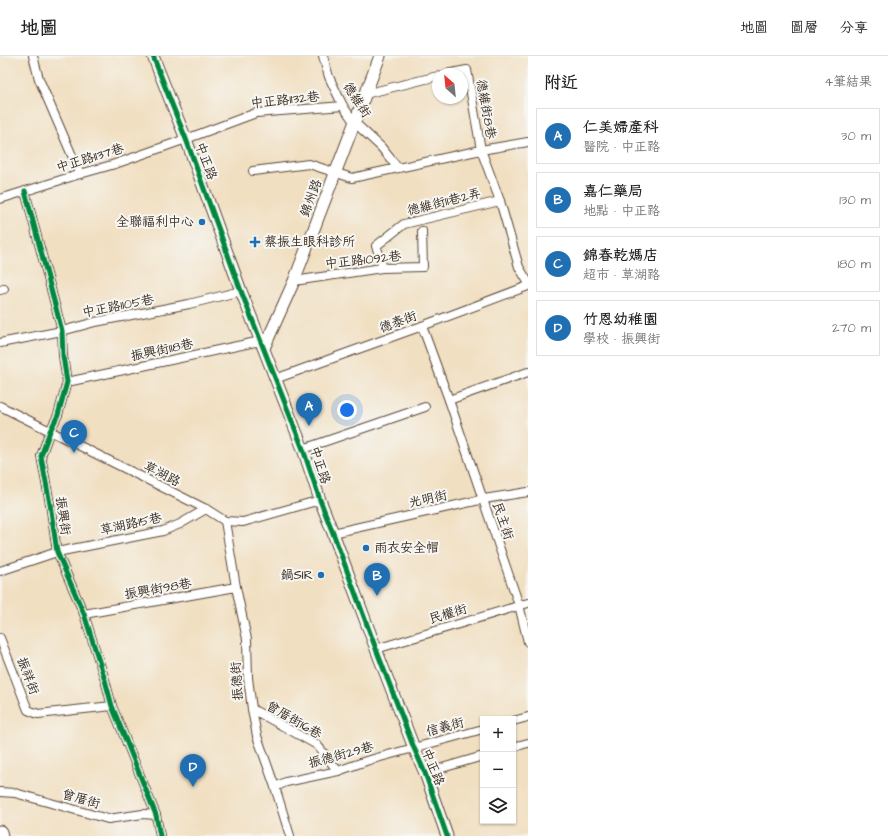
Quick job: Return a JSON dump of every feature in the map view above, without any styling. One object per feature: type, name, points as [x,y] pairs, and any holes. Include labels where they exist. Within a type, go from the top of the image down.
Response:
[{"type":"main road","points":[[0,832],[2,836]]},
{"type":"street","points":[[33,56],[39,79],[80,174]]},
{"type":"street","name":"中正路","points":[[153,56],[186,139],[241,292],[303,449],[320,500],[414,748],[425,773],[447,836]]},
{"type":"street","name":"德維街","points":[[323,56],[329,77],[343,106],[354,122],[381,148],[398,168]]},
{"type":"street","name":"錦州路","points":[[263,345],[294,281],[380,56]]},
{"type":"street","name":"德維街8巷","points":[[468,76],[481,150]]},
{"type":"street","points":[[365,94],[432,77]]},
{"type":"street","name":"中正路1132巷","points":[[186,139],[256,113],[343,106]]},
{"type":"street","name":"中正路1137巷","points":[[0,199],[115,164],[186,139]]},
{"type":"street","points":[[254,171],[309,164],[352,178],[481,150],[528,142]]},
{"type":"street","points":[[481,150],[500,201],[519,267],[528,282]]},
{"type":"street","name":"振興街","points":[[25,191],[62,330],[63,356],[67,382],[58,415],[50,431],[42,456],[57,552],[84,614],[112,706],[156,815],[160,836]]},
{"type":"street","name":"德維街11巷2弄","points":[[382,268],[381,259],[376,246],[404,224],[500,201]]},
{"type":"street","name":"中正路1092巷","points":[[294,281],[382,268],[423,267],[422,231]]},
{"type":"street","name":"德泰街","points":[[275,379],[528,286]]},
{"type":"street","name":"中正路1105巷","points":[[0,343],[241,292]]},
{"type":"street","name":"民主街","points":[[422,326],[484,499],[519,605],[528,642]]},
{"type":"street","name":"振興街118巷","points":[[67,382],[263,345]]},
{"type":"street","points":[[449,400],[528,372]]},
{"type":"street","name":"草湖路","points":[[0,406],[225,521],[243,522],[320,500]]},
{"type":"street","points":[[303,449],[425,407]]},
{"type":"street","name":"光明街","points":[[333,533],[484,499],[528,492]]},
{"type":"street","name":"草湖路15巷","points":[[0,572],[57,552],[163,531],[206,510]]},
{"type":"street","name":"振德街","points":[[225,521],[236,587],[247,639],[248,678],[257,736],[290,836]]},
{"type":"street","name":"振興街98巷","points":[[84,614],[236,587]]},
{"type":"street","name":"民權街","points":[[376,649],[528,603]]},
{"type":"street","name":"振祥街","points":[[0,638],[28,710],[38,714],[112,706]]},
{"type":"street","name":"曾厝街16巷","points":[[252,709],[317,745],[338,771]]},
{"type":"street","points":[[516,720],[528,717]]},
{"type":"street","name":"信義街","points":[[414,748],[480,730]]},
{"type":"street","points":[[516,746],[528,743]]},
{"type":"street","name":"振德街29巷","points":[[275,787],[286,782],[338,771],[366,761],[414,748]]},
{"type":"street","points":[[425,773],[480,757]]},
{"type":"street","name":"曾厝街","points":[[0,792],[15,793],[108,819],[143,814],[156,815]]},
{"type":"cycle path","points":[[153,56],[186,139],[241,291],[303,449],[320,500],[414,748],[425,773],[447,836]]},
{"type":"cycle path","points":[[25,191],[62,331],[63,356],[67,382],[58,415],[50,431],[41,456],[57,552],[84,614],[112,706],[156,815],[160,836]]},
{"type":"place","name":"全聯福利中心","points":[[202,222]]},
{"type":"place","name":"蔡振生眼科診所","points":[[255,242]]},
{"type":"place","name":"仁美婦產科","points":[[309,426]]},
{"type":"place","name":"錦春乾媽店","points":[[74,453]]},
{"type":"place","name":"雨衣安全帽","points":[[366,548]]},
{"type":"place","name":"鍋SIR","points":[[321,575]]},
{"type":"place","name":"嘉仁藥局","points":[[377,596]]},
{"type":"place","name":"竹恩幼稚園","points":[[193,787]]}]
